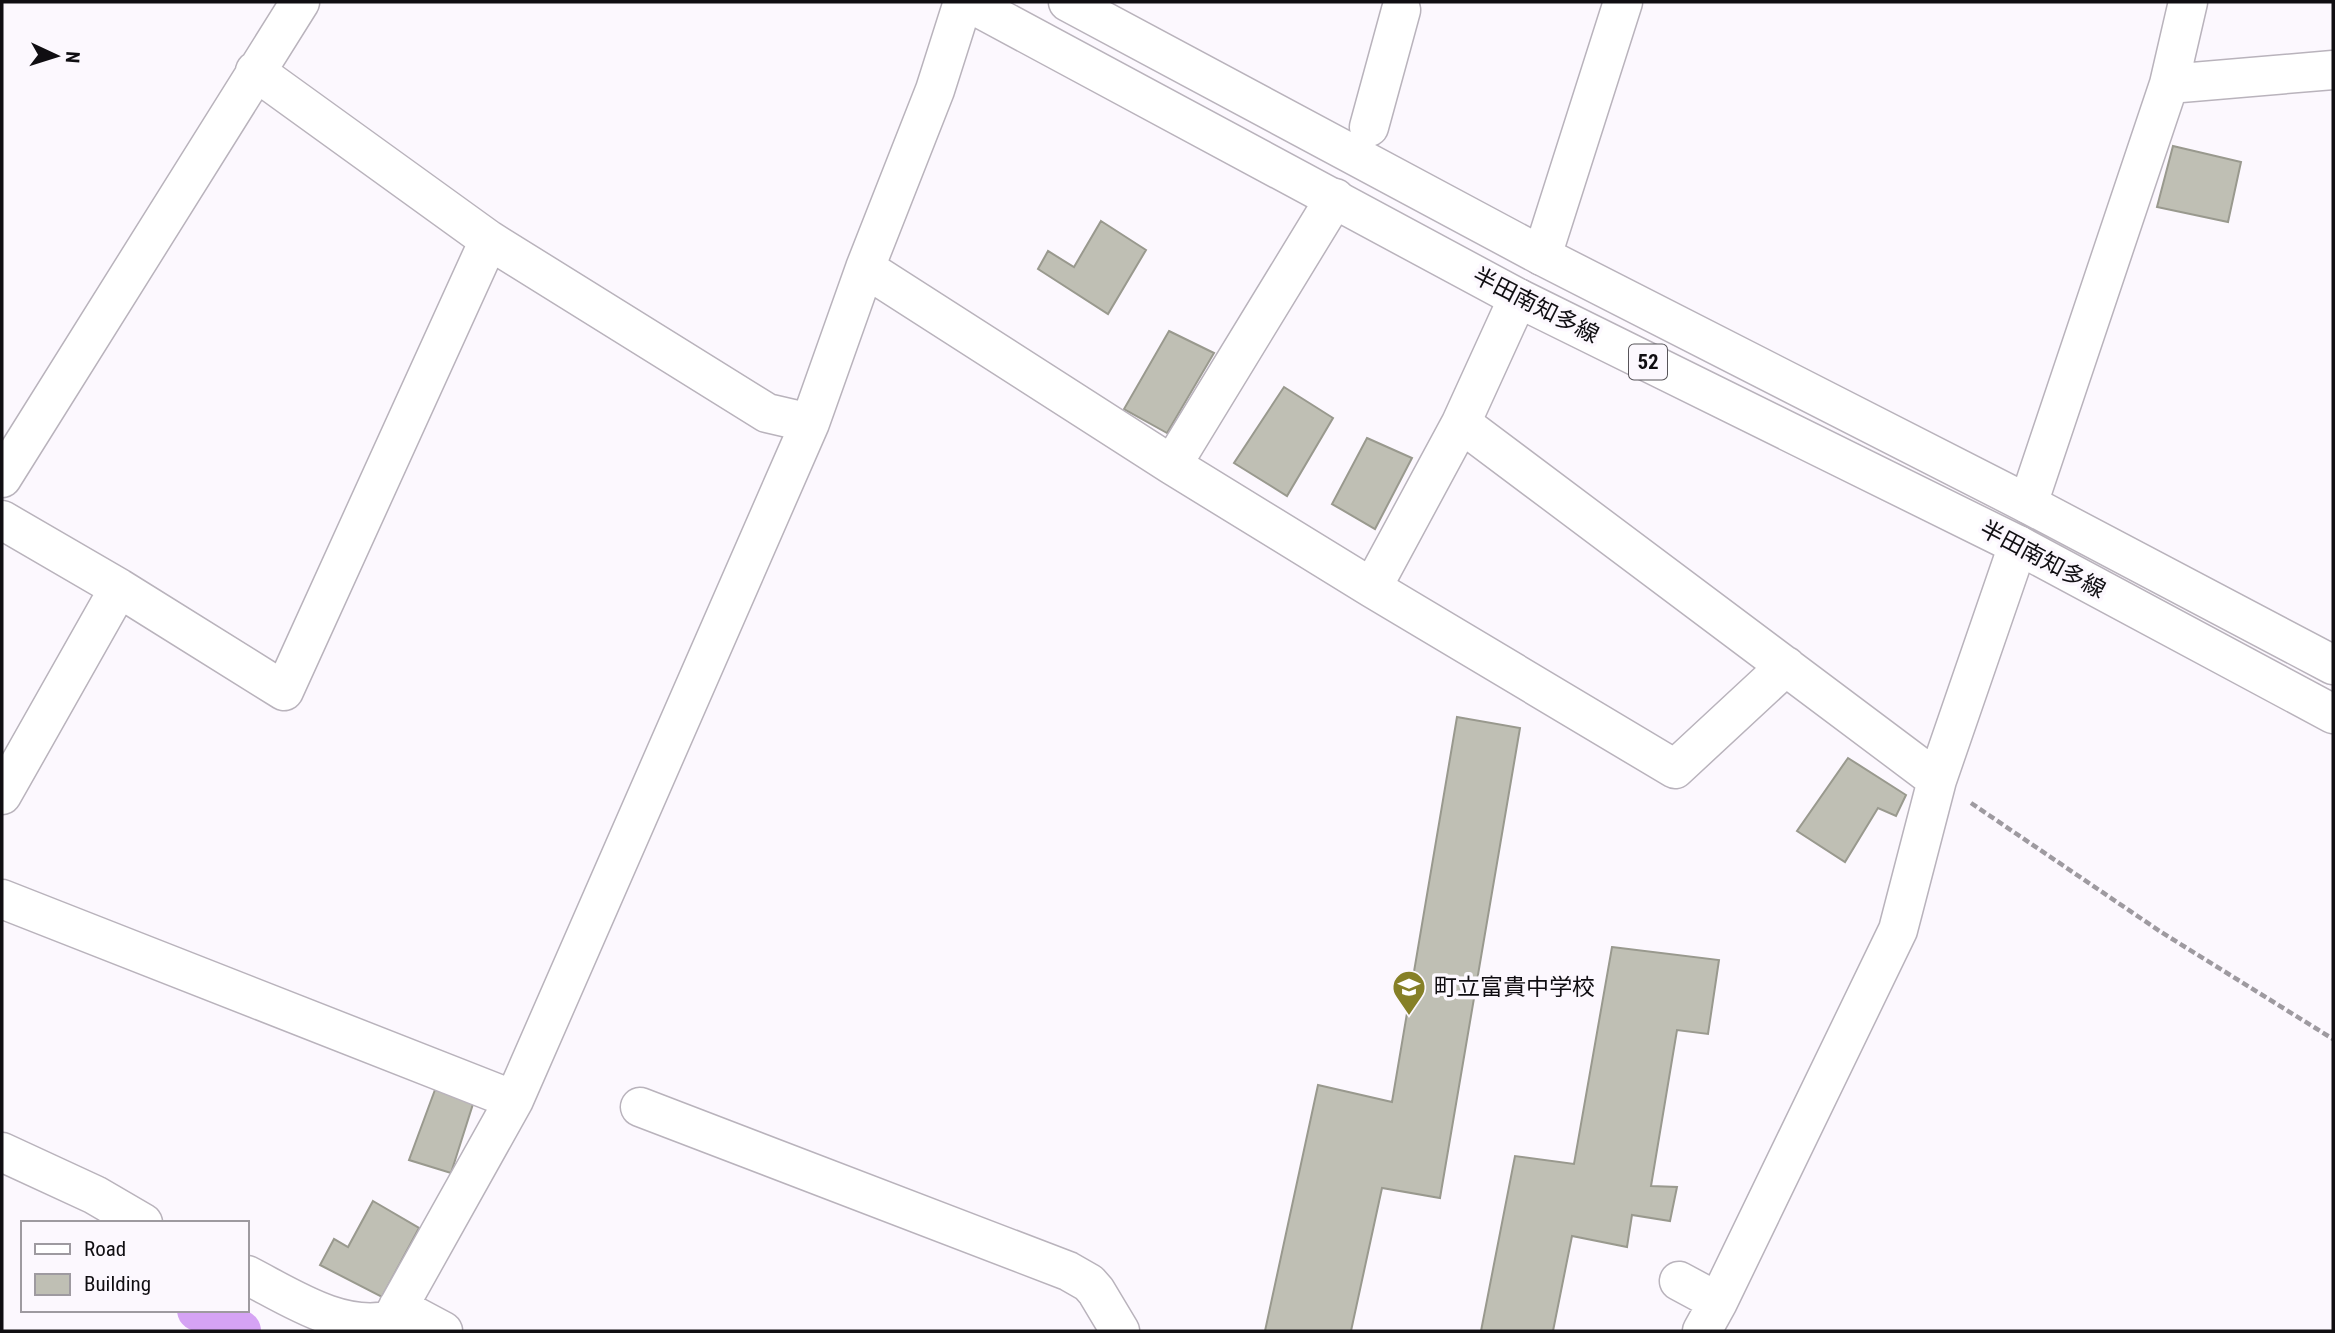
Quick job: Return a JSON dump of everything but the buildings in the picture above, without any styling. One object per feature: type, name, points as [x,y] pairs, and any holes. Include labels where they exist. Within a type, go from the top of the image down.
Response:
[{"type":"street","points":[[2,478],[300,2]]},
{"type":"street","points":[[248,1276],[321,1312],[355,1321],[379,1323],[391,1320],[514,1100],[810,423],[864,268],[934,90],[965,2]]},
{"type":"street","name":"半田南知多線","points":[[965,2],[1518,298],[2018,545],[2333,714]]},
{"type":"street","name":"半田南知多線","points":[[1068,2],[1542,256],[2028,504],[2333,665]]},
{"type":"street","points":[[1542,256],[1623,2]]},
{"type":"street","points":[[2028,504],[2169,84],[2188,2]]},
{"type":"street","points":[[1370,127],[1398,9]]},
{"type":"street","points":[[2169,84],[2333,70]]},
{"type":"street","points":[[255,71],[489,240],[767,413],[810,423]]},
{"type":"street","points":[[1172,464],[1335,198]]},
{"type":"street","points":[[2,520],[120,588],[284,691],[489,240]]},
{"type":"street","points":[[864,268],[1372,588],[1675,769],[1786,666]]},
{"type":"street","points":[[1372,588],[1461,423],[1518,298]]},
{"type":"street","points":[[1461,423],[1937,779]]},
{"type":"street","points":[[1679,1281],[1710,1317],[1898,930],[1937,779],[2018,545]]},
{"type":"street","points":[[2,794],[120,588]]},
{"type":"street","points":[[2,899],[514,1100]]},
{"type":"street","points":[[640,1107],[1068,1271],[1096,1291],[1120,1331]]},
{"type":"street","points":[[2,1152],[95,1195],[140,1221]]},
{"type":"street","points":[[398,1307],[443,1331]]},
{"type":"path","points":[[1937,779],[2161,932],[2333,1039]]},
{"type":"waterway","points":[[202,1312],[240,1331]]},
{"type":"place","name":"町立富貴中学校","points":[[1409,1017]]}]
